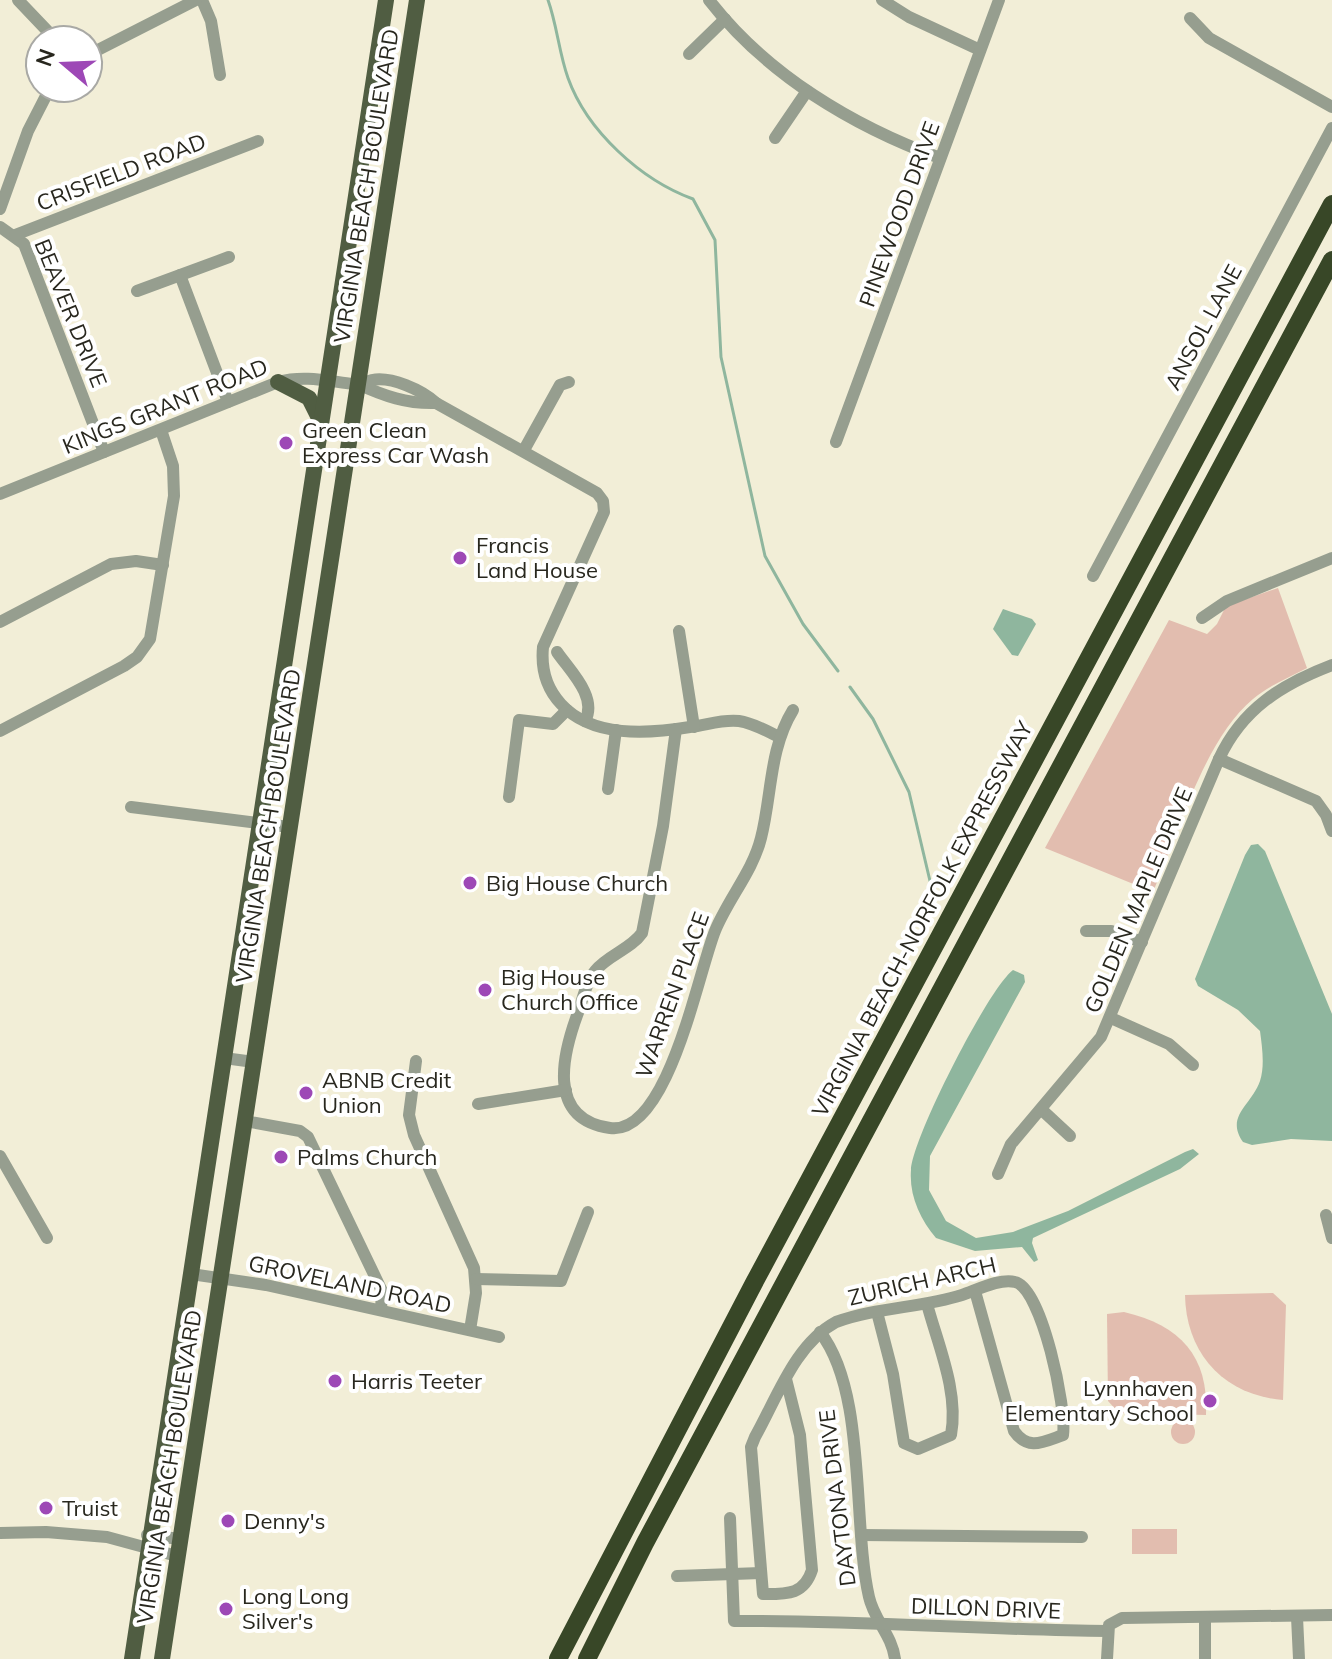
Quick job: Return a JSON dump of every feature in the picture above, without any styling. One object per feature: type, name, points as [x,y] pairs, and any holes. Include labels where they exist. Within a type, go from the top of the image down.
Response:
[{"type":"highway","name":"VIRGINIA BEACH-NORFOLK EXPRESSWAY","points":[[558,1659],[754,1283],[1332,204]]},
{"type":"highway","points":[[587,1659],[665,1506],[1332,260]]},
{"type":"main road","name":"VIRGINIA BEACH BOULEVARD","points":[[132,1659],[386,0]]},
{"type":"main road","name":"VIRGINIA BEACH BOULEVARD","points":[[162,1659],[417,0]]},
{"type":"main road","points":[[278,382],[309,398],[322,424]]},
{"type":"street","points":[[18,0],[41,24]]},
{"type":"street","points":[[104,47],[196,0]]},
{"type":"street","points":[[202,0],[211,21],[220,75]]},
{"type":"street","points":[[709,0],[725,19],[807,91],[883,135],[940,158]]},
{"type":"street","points":[[882,0],[909,17],[980,50]]},
{"type":"street","name":"PINEWOOD DRIVE","points":[[836,442],[999,0]]},
{"type":"street","points":[[1190,18],[1209,38],[1332,107]]},
{"type":"street","points":[[689,54],[725,19]]},
{"type":"street","points":[[775,138],[807,91]]},
{"type":"street","points":[[0,209],[28,131],[42,104]]},
{"type":"street","name":"ANSOL LANE","points":[[1093,576],[1332,128]]},
{"type":"street","name":"CRISFIELD ROAD","points":[[0,227],[15,235],[258,141]]},
{"type":"street","points":[[0,169],[10,180]]},
{"type":"street","name":"BEAVER DRIVE","points":[[15,235],[24,244],[104,452]]},
{"type":"street","points":[[137,291],[229,257]]},
{"type":"street","points":[[180,275],[228,402]]},
{"type":"street","name":"KINGS GRANT ROAD","points":[[0,494],[278,382],[297,378],[358,384],[376,380],[425,393],[436,403],[597,493],[605,506],[543,647],[542,660],[548,683],[567,710]]},
{"type":"street","points":[[524,450],[560,385],[569,382]]},
{"type":"street","points":[[0,731],[137,657],[154,629],[175,476],[161,430]]},
{"type":"street","points":[[1202,618],[1227,601],[1332,558]]},
{"type":"street","points":[[0,622],[111,564],[136,561],[163,565]]},
{"type":"street","points":[[679,631],[694,727]]},
{"type":"street","points":[[557,652],[588,698],[589,711],[585,721]]},
{"type":"street","name":"GOLDEN MAPLE DRIVE","points":[[998,1174],[1011,1144],[1093,1049],[1111,1018],[1219,759],[1235,729],[1257,706],[1286,685],[1332,665]]},
{"type":"street","points":[[509,797],[519,720],[553,724],[567,710],[585,721],[616,730],[676,729],[739,721],[779,737]]},
{"type":"street","name":"WARREN PLACE","points":[[566,1090],[582,1118],[617,1129],[640,1121],[654,1102],[687,1018],[715,931],[758,851],[779,737],[793,710]]},
{"type":"street","points":[[478,1104],[566,1090],[563,1057],[590,980],[602,964],[642,933],[665,818],[676,729]]},
{"type":"street","points":[[608,789],[616,730]]},
{"type":"street","points":[[1219,759],[1316,801],[1332,831]]},
{"type":"street","points":[[131,807],[289,827]]},
{"type":"street","points":[[1086,931],[1111,931],[1142,942]]},
{"type":"street","points":[[1111,1018],[1169,1044],[1193,1065]]},
{"type":"street","points":[[224,1058],[254,1062]]},
{"type":"street","points":[[416,1061],[409,1115],[414,1135],[476,1279],[470,1330]]},
{"type":"street","points":[[1042,1110],[1070,1136]]},
{"type":"street","points":[[245,1121],[300,1131],[308,1137],[382,1291],[381,1310]]},
{"type":"street","points":[[0,1156],[47,1238]]},
{"type":"street","points":[[476,1279],[561,1281],[588,1212]]},
{"type":"street","points":[[1326,1215],[1332,1238]]},
{"type":"street","name":"GROVELAND ROAD","points":[[191,1274],[381,1310],[499,1337]]},
{"type":"street","name":"ZURICH ARCH","points":[[820,1332],[848,1318],[927,1304],[975,1291],[1012,1281],[1028,1290],[1062,1397],[1063,1435],[1033,1445],[1021,1441],[1014,1431],[975,1291]]},
{"type":"street","points":[[877,1312],[893,1374],[904,1443],[918,1449],[951,1435],[952,1398],[927,1304]]},
{"type":"street","points":[[786,1379],[800,1435],[812,1570],[808,1583],[798,1592],[763,1594],[751,1447],[786,1379],[820,1332]]},
{"type":"street","name":"DAYTONA DRIVE","points":[[820,1332],[833,1352],[845,1395],[868,1596],[877,1619],[884,1625],[895,1659]]},
{"type":"street","name":"DILLON DRIVE","points":[[730,1518],[734,1621],[835,1620],[884,1625],[1108,1631],[1113,1621],[1122,1618],[1332,1615]]},
{"type":"street","points":[[0,1533],[72,1533],[179,1548]]},
{"type":"street","points":[[861,1535],[1082,1537]]},
{"type":"street","points":[[677,1576],[761,1573]]},
{"type":"street","points":[[1205,1617],[1205,1659]]},
{"type":"street","points":[[1297,1617],[1299,1659]]},
{"type":"street","points":[[1107,1659],[1108,1631]]},
{"type":"shaded area","points":[[1278,588],[1307,668],[1253,699],[1220,738],[1194,789],[1153,892],[1045,848],[1169,620],[1207,634],[1217,624],[1226,606]]},
{"type":"shaded area","points":[[1003,609],[1032,619],[1036,624],[1018,656],[1012,655],[993,629]]},
{"type":"shaded area","points":[[1258,844],[1265,851],[1332,1014],[1332,1141],[1291,1139],[1252,1145],[1243,1142],[1238,1133],[1238,1118],[1262,1075],[1260,1031],[1238,1010],[1198,986],[1195,979],[1245,855],[1251,845]]},
{"type":"shaded area","points":[[1013,970],[1024,975],[1025,982],[930,1156],[929,1190],[946,1221],[976,1238],[1013,1232],[1068,1211],[1185,1152],[1193,1149],[1199,1154],[1180,1169],[1033,1238],[1038,1260],[1034,1262],[1022,1247],[975,1251],[936,1238],[917,1206],[911,1179],[915,1153],[937,1098],[970,1033],[1001,983]]},
{"type":"shaded area","points":[[1273,1293],[1286,1305],[1283,1400],[1243,1390],[1212,1367],[1192,1335],[1185,1295]]},
{"type":"shaded area","points":[[1124,1312],[1161,1325],[1187,1346],[1202,1376],[1206,1415],[1119,1413],[1108,1401],[1107,1314]]},
{"type":"shaded area","points":[[1178,1420],[1188,1420],[1195,1427],[1195,1437],[1188,1444],[1178,1444],[1171,1437],[1171,1427]]},
{"type":"shaded area","points":[[1132,1529],[1177,1529],[1177,1554],[1132,1554]]},
{"type":"waterway","points":[[548,0],[568,78],[588,117],[602,135],[636,166],[654,180],[693,199],[715,240],[721,357],[765,556],[803,624],[838,671]]},
{"type":"waterway","points":[[850,687],[873,719],[909,792],[930,881]]},
{"type":"place","name":"Green Clean Express Car Wash","points":[[286,443]]},
{"type":"place","name":"Francis Land House","points":[[460,558]]},
{"type":"place","name":"Big House Church","points":[[470,883]]},
{"type":"place","name":"Big House Church Office","points":[[485,990]]},
{"type":"place","name":"ABNB Credit Union","points":[[306,1093]]},
{"type":"place","name":"Palms Church","points":[[281,1157]]},
{"type":"place","name":"Harris Teeter","points":[[335,1381]]},
{"type":"place","name":"Lynnhaven Elementary School","points":[[1210,1401]]},
{"type":"place","name":"Truist","points":[[46,1508]]},
{"type":"place","name":"Denny's","points":[[228,1521]]},
{"type":"place","name":"Long Long Silver's","points":[[226,1609]]}]
